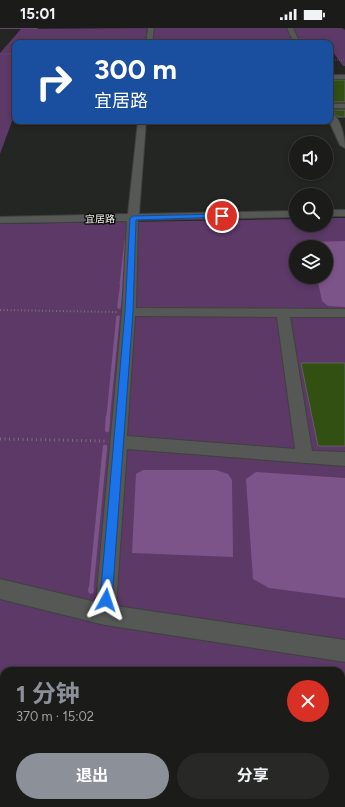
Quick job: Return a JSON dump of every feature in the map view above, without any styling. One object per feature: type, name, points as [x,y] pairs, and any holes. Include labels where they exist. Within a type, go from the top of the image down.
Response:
[{"type":"street","points":[[149,40],[151,28]]},
{"type":"street","points":[[290,28],[296,40]]},
{"type":"street","points":[[333,77],[345,77]]},
{"type":"street","points":[[333,106],[345,106]]},
{"type":"street","points":[[333,117],[345,119]]},
{"type":"street","points":[[333,121],[345,146]]},
{"type":"street","points":[[105,615],[129,312],[133,218],[142,124]]},
{"type":"street","points":[[333,213],[345,213]]},
{"type":"street","name":"宜居路","points":[[0,220],[289,214]]},
{"type":"street","points":[[129,312],[345,313]]},
{"type":"street","points":[[283,313],[305,457]]},
{"type":"street","points":[[119,442],[345,459]]},
{"type":"street","points":[[0,589],[105,615],[345,651]]},
{"type":"path","points":[[0,54],[12,54]]},
{"type":"path","points":[[333,60],[345,60]]},
{"type":"path","points":[[0,310],[129,312]]},
{"type":"path","points":[[0,439],[119,442]]},
{"type":"shaded area","points":[[147,28],[145,40],[12,40],[12,121],[0,154],[0,53],[21,29]]},
{"type":"shaded area","points":[[154,28],[342,28],[345,30],[345,66],[343,66],[333,52],[333,40],[152,40]]},
{"type":"shaded area","points":[[333,218],[345,218],[345,667],[0,667],[0,224],[289,219],[289,232],[333,232]]},
{"type":"shaded area","points":[[333,241],[345,241],[345,307],[328,306],[322,301],[318,284],[333,284]]},
{"type":"shaded area","points":[[143,470],[216,470],[228,474],[232,480],[233,557],[132,553],[136,474]]},
{"type":"shaded area","points":[[256,472],[345,478],[345,598],[269,588],[253,579],[246,479]]},
{"type":"building","points":[[333,80],[345,80],[345,102],[333,102]]},
{"type":"building","points":[[333,110],[345,110],[345,117],[338,117]]},
{"type":"building","points":[[301,363],[345,363],[345,446],[318,446]]},
{"type":"waterway","points":[[0,28],[37,28]]},
{"type":"waterway","points":[[121,284],[126,241]]},
{"type":"waterway","points":[[119,307],[122,283]]},
{"type":"waterway","points":[[108,418],[118,317]]},
{"type":"waterway","points":[[107,430],[108,417]]},
{"type":"waterway","points":[[91,590],[105,447]]},
{"type":"route","points":[[106,600],[129,312],[133,218],[222,216]]}]
